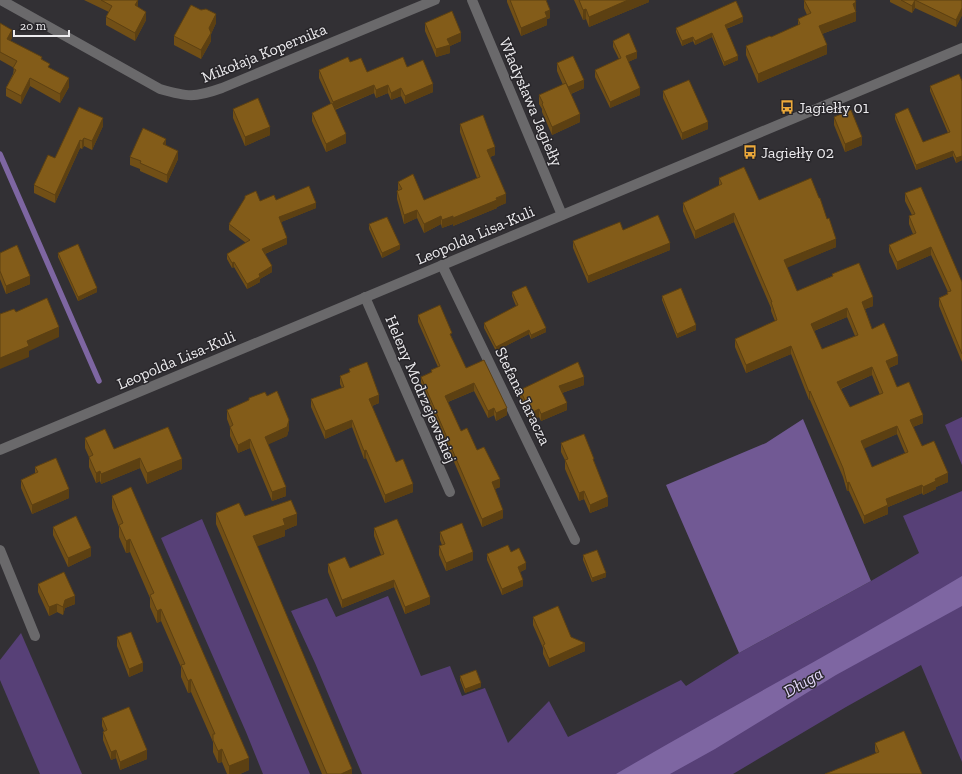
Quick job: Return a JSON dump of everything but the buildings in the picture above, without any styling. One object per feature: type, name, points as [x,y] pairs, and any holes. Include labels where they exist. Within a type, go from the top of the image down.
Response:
[{"type":"street","name":"Mikołaja Kopernika","points":[[1,0],[160,89],[183,96],[203,95],[435,0]]},
{"type":"street","name":"Władysława Jagiełły","points":[[472,0],[562,215]]},
{"type":"street","name":"Leopolda Lisa-Kuli","points":[[0,450],[962,48]]},
{"type":"street","name":"Stefana Jaracza","points":[[442,265],[575,540]]},
{"type":"street","name":"Heleny Modrzejewskiej","points":[[365,297],[450,492]]},
{"type":"street","points":[[0,550],[35,636]]},
{"type":"shaded area","points":[[962,417],[962,465],[945,425]]},
{"type":"shaded area","points":[[803,419],[871,581],[739,653],[666,485],[766,443]]},
{"type":"shaded area","points":[[962,491],[962,762],[921,665],[846,707],[733,774],[362,774],[315,663],[291,611],[327,598],[336,617],[388,596],[421,676],[450,666],[462,696],[485,688],[508,743],[549,701],[568,737],[681,680],[686,686],[739,653],[919,553],[903,516]]},
{"type":"shaded area","points":[[202,519],[310,774],[263,774],[161,538]]},
{"type":"shaded area","points":[[21,633],[82,774],[40,774],[0,680],[0,660]]},
{"type":"water","name":"Długa","points":[[962,576],[962,606],[836,675],[715,749],[670,774],[616,774],[876,627]]},
{"type":"waterway","points":[[0,154],[99,381]]},
{"type":"place","name":"Jagiełły 01","points":[[787,107]]},
{"type":"place","name":"Jagiełły 02","points":[[750,152]]}]
